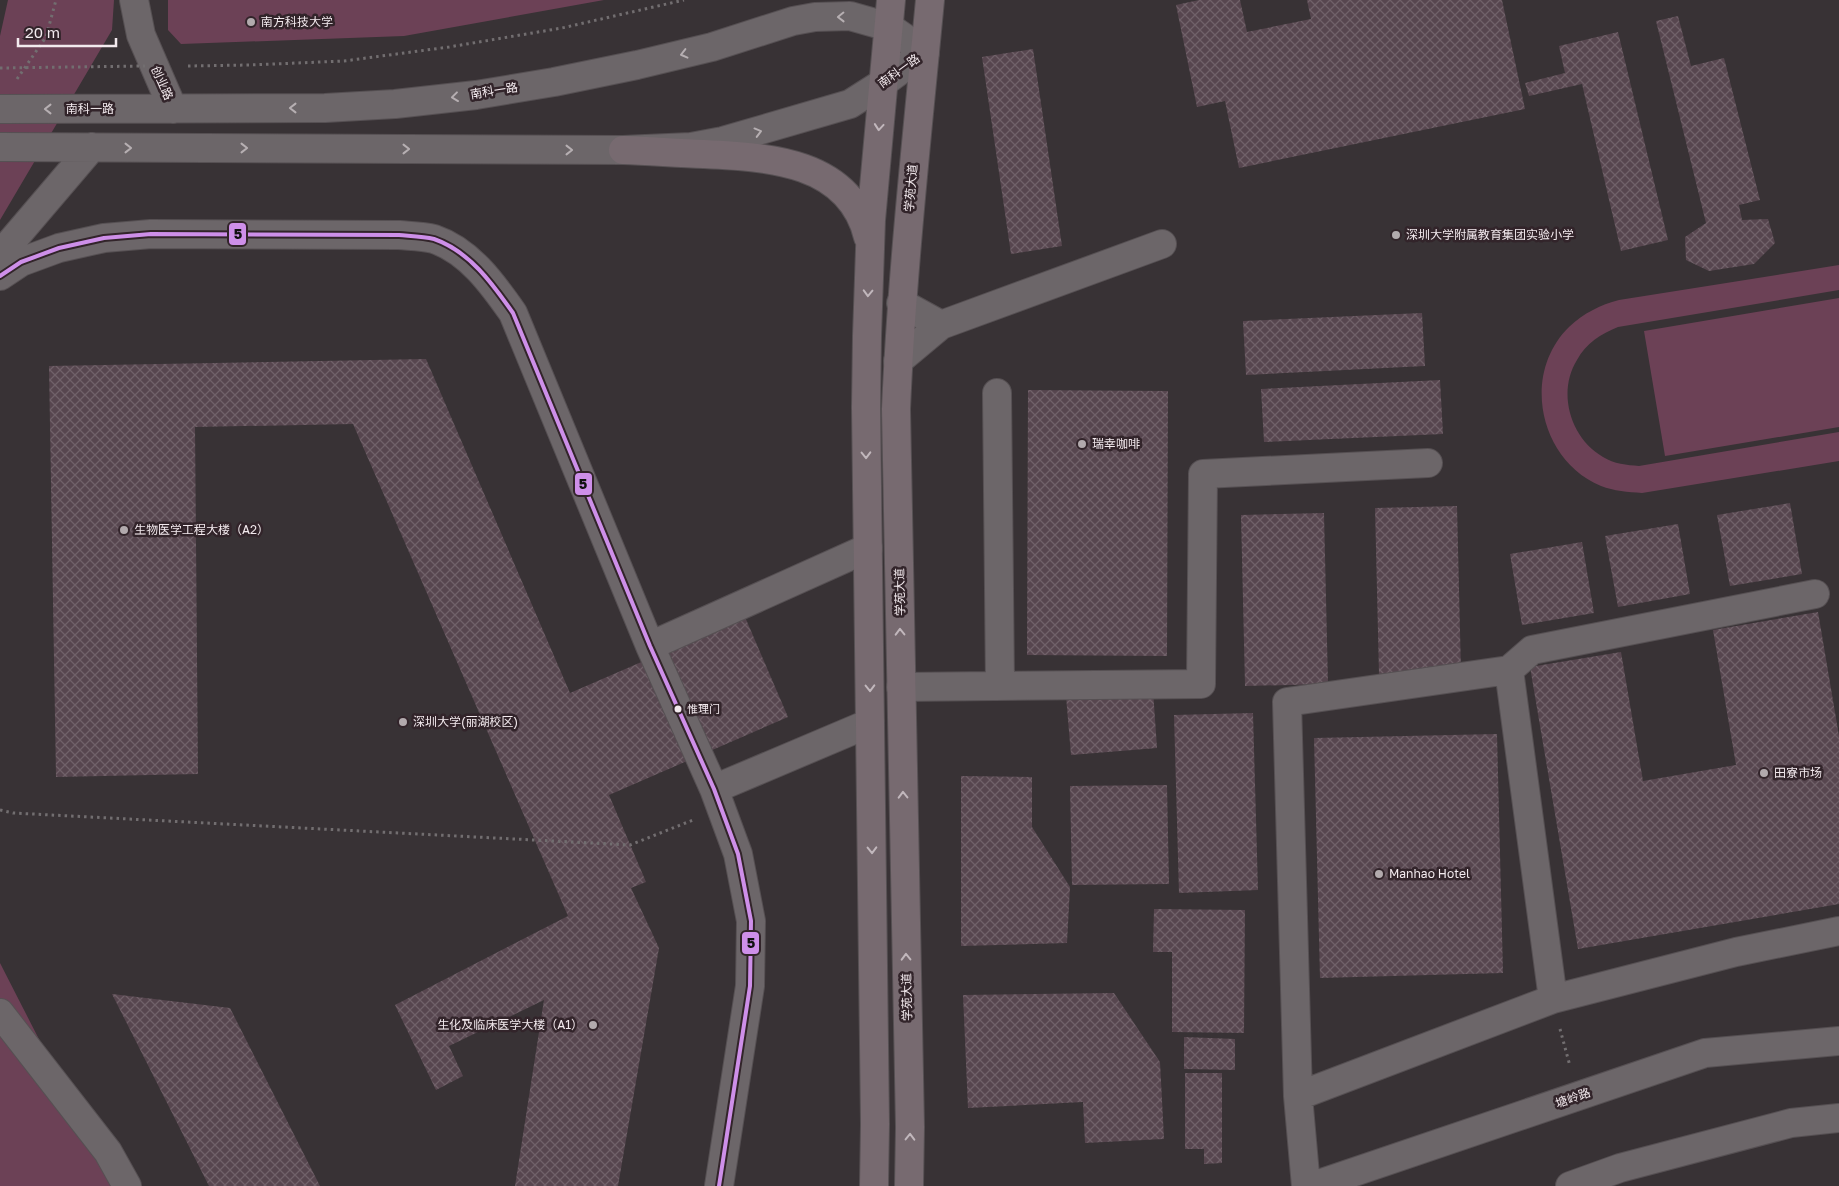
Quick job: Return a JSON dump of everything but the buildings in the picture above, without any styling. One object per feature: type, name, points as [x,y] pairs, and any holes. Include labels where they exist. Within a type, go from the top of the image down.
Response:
[{"type":"main road","points":[[874,1186],[875,1124],[866,398],[870,244],[891,0]]},
{"type":"main road","name":"学苑大道","points":[[909,1186],[910,1127],[896,409],[902,302],[930,0]]},
{"type":"main road","points":[[623,150],[734,156],[782,162],[800,167],[821,176],[847,195],[858,210],[865,225],[870,244]]},
{"type":"street","name":"创业路","points":[[134,0],[141,34],[173,109]]},
{"type":"street","name":"南科一路","points":[[0,109],[324,108],[404,103],[476,95],[554,82],[637,65],[712,47],[815,17],[850,16],[888,27],[925,52],[883,83],[850,104],[755,133],[691,147],[623,150],[0,147]]},
{"type":"street","points":[[0,255],[86,147]]},
{"type":"street","points":[[0,276],[21,262],[59,248],[104,238],[151,234],[398,235],[432,238],[455,249],[475,265],[495,287],[513,313],[650,646],[718,799],[738,854],[751,921],[750,986],[720,1186]]},
{"type":"street","points":[[898,361],[941,325],[1162,244]]},
{"type":"street","points":[[902,302],[941,325]]},
{"type":"street","points":[[996,393],[1000,686]]},
{"type":"street","points":[[901,687],[1201,684],[1203,474],[1428,463]]},
{"type":"street","points":[[650,646],[868,548]]},
{"type":"street","points":[[1306,1186],[1298,1096],[1287,702],[1509,670],[1532,650],[1815,594]]},
{"type":"street","points":[[1509,670],[1553,999]]},
{"type":"street","points":[[718,799],[870,723]]},
{"type":"street","points":[[1298,1096],[1553,999],[1736,952],[1839,931]]},
{"type":"street","points":[[0,1013],[108,1152],[127,1186]]},
{"type":"street","name":"塘岭路","points":[[1313,1186],[1705,1053],[1839,1041]]},
{"type":"street","points":[[1570,1186],[1620,1168],[1791,1122],[1839,1118]]},
{"type":"path","points":[[15,82],[46,37],[56,0]]},
{"type":"path","points":[[180,66],[353,60],[449,47],[562,28],[684,0]]},
{"type":"path","points":[[0,68],[145,66]]},
{"type":"path","points":[[0,810],[13,813],[630,845],[718,799]]},
{"type":"path","points":[[1559,1026],[1568,1061]]},
{"type":"shaded area","points":[[8,0],[114,0],[112,30],[0,220],[0,36]]},
{"type":"shaded area","points":[[168,0],[604,0],[404,36],[181,44],[168,30]]},
{"type":"shaded area","points":[[1839,265],[1839,290],[1618,327],[1594,340],[1581,354],[1571,373],[1568,386],[1568,400],[1570,413],[1582,438],[1603,457],[1621,464],[1639,466],[1839,432],[1839,461],[1642,493],[1626,492],[1601,486],[1580,474],[1563,457],[1551,437],[1544,414],[1542,391],[1545,368],[1554,346],[1569,327],[1580,318],[1605,304],[1619,300]]},
{"type":"shaded area","points":[[1839,298],[1839,427],[1665,456],[1644,331]]},
{"type":"shaded area","points":[[0,963],[114,1186],[0,1186]]},
{"type":"transit line","name":"5","points":[[0,276],[21,262],[59,248],[104,238],[151,234],[399,235],[430,238],[447,244],[479,269],[497,290],[513,313],[650,646],[714,789],[738,854],[751,921],[750,986],[719,1186]]},
{"type":"place","name":"南方科技大学","points":[[251,22]]},
{"type":"place","name":"深圳大学附属教育集团实验小学","points":[[1396,235]]},
{"type":"place","name":"瑞幸咖啡","points":[[1082,444]]},
{"type":"place","name":"生物医学工程大楼（A2）","points":[[124,530]]},
{"type":"place","name":"惟理门","points":[[678,709]]},
{"type":"place","name":"深圳大学(丽湖校区)","points":[[403,722]]},
{"type":"place","name":"田寮市场","points":[[1764,773]]},
{"type":"place","name":"Manhao Hotel","points":[[1379,874]]},
{"type":"place","name":"生化及临床医学大楼（A1）","points":[[593,1025]]}]
